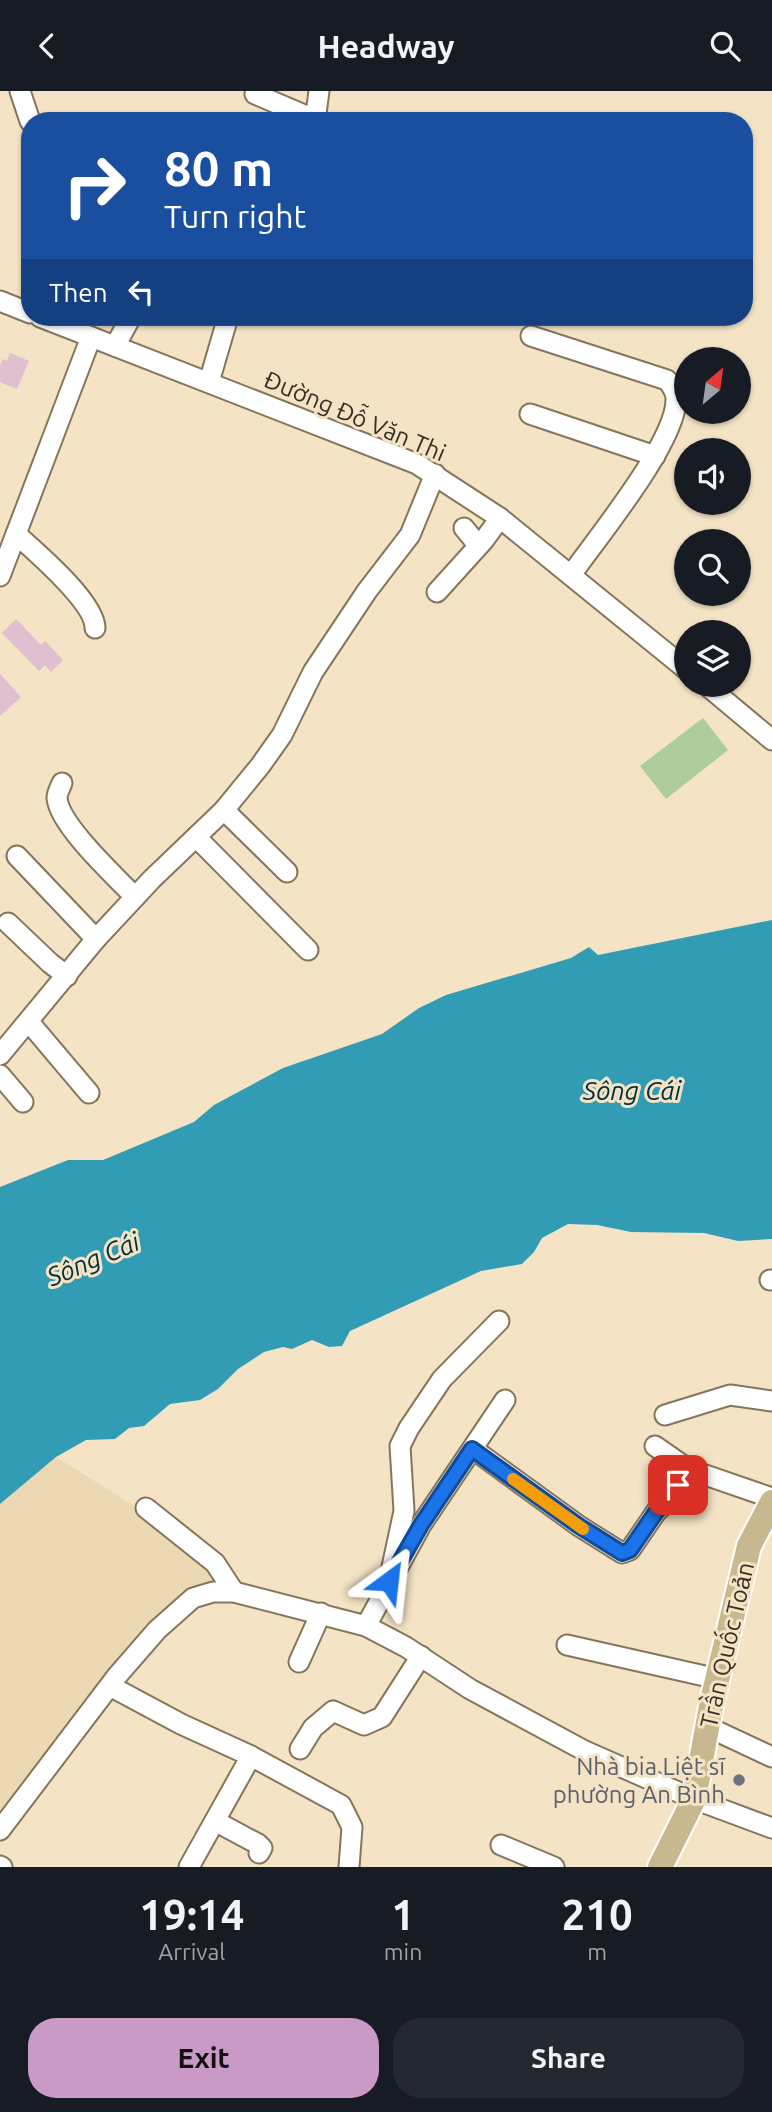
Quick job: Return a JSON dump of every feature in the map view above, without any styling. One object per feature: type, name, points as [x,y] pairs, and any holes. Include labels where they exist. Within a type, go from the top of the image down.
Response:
[{"type":"main road","name":"Trần Quốc Toản","points":[[660,1867],[694,1799],[718,1679],[750,1546],[772,1500]]},
{"type":"street","points":[[20,91],[27,112]]},
{"type":"street","points":[[316,112],[318,91]]},
{"type":"street","points":[[255,94],[297,112]]},
{"type":"street","points":[[0,301],[21,309]]},
{"type":"street","name":"Đường Đỗ Văn Thi","points":[[67,326],[400,457],[435,474],[500,518],[674,659]]},
{"type":"street","points":[[116,346],[126,326]]},
{"type":"street","points":[[209,382],[225,326]]},
{"type":"street","points":[[531,336],[667,380],[674,390],[676,401],[671,424],[655,456],[571,575]]},
{"type":"street","points":[[0,576],[91,337]]},
{"type":"street","points":[[530,414],[655,456]]},
{"type":"street","points":[[0,1055],[96,939],[224,810],[282,735],[313,673],[367,591],[410,535],[435,474]]},
{"type":"street","points":[[437,592],[500,518]]},
{"type":"street","points":[[464,528],[478,545]]},
{"type":"street","points":[[16,534],[91,611],[95,628]]},
{"type":"street","points":[[723,697],[767,729]]},
{"type":"street","points":[[62,783],[58,801],[72,830],[135,897]]},
{"type":"street","points":[[224,810],[287,872]]},
{"type":"street","points":[[196,837],[308,950]]},
{"type":"street","points":[[17,856],[96,939]]},
{"type":"street","points":[[8,923],[67,976]]},
{"type":"street","points":[[29,1021],[89,1093]]},
{"type":"street","points":[[0,1075],[23,1102]]},
{"type":"street","points":[[389,1581],[404,1511],[400,1446],[442,1379],[499,1321]]},
{"type":"street","points":[[665,1415],[730,1395],[772,1401]]},
{"type":"street","points":[[366,1626],[421,1525],[505,1400]]},
{"type":"street","points":[[655,1447],[688,1469],[772,1500]]},
{"type":"street","points":[[472,1449],[579,1526],[622,1553],[630,1550],[688,1469]]},
{"type":"street","points":[[146,1508],[215,1563],[234,1592]]},
{"type":"street","points":[[0,1830],[110,1686],[157,1630],[193,1598],[213,1591],[234,1592],[366,1626],[421,1656],[470,1689],[585,1751],[694,1799],[772,1828]]},
{"type":"street","points":[[299,1662],[321,1613]]},
{"type":"street","points":[[567,1645],[718,1679]]},
{"type":"street","points":[[300,1749],[313,1728],[333,1711],[364,1725],[382,1717],[421,1656]]},
{"type":"street","points":[[110,1686],[181,1724],[251,1756],[341,1805],[352,1827],[349,1867]]},
{"type":"street","points":[[708,1727],[772,1758]]},
{"type":"street","points":[[189,1867],[251,1756]]},
{"type":"street","points":[[215,1821],[258,1844],[262,1848],[259,1853]]},
{"type":"street","points":[[501,1845],[554,1867]]},
{"type":"shaded area","points":[[56,1457],[144,1512],[200,1557],[225,1587],[191,1594],[0,1822],[0,1504]]},
{"type":"green space","points":[[703,718],[728,750],[666,799],[640,766]]},
{"type":"water","name":"Sông Cái","points":[[772,920],[772,1239],[738,1241],[704,1233],[631,1232],[597,1225],[568,1224],[542,1238],[534,1252],[522,1264],[481,1271],[350,1331],[342,1346],[329,1347],[312,1340],[292,1349],[283,1347],[264,1352],[200,1400],[170,1404],[144,1426],[129,1428],[115,1439],[86,1440],[56,1457],[0,1504],[0,1187],[68,1160],[103,1160],[194,1122],[214,1105],[283,1068],[382,1034],[419,1008],[446,995],[571,958],[589,947],[598,955]]},
{"type":"building","points":[[10,353],[29,361],[17,389],[0,382],[0,366],[3,359],[7,361]]},
{"type":"building","points":[[16,619],[41,645],[45,641],[63,660],[51,672],[45,665],[39,671],[2,633]]},
{"type":"building","points":[[0,674],[21,697],[0,716]]},
{"type":"slow traffic","points":[[513,1479],[583,1529]]},
{"type":"place","name":"Nhà bia Liệt sĩ phường An Bình","points":[[739,1780]]},
{"type":"route","points":[[389,1581],[421,1525],[472,1449],[579,1526],[622,1553],[630,1550],[678,1485]]}]
